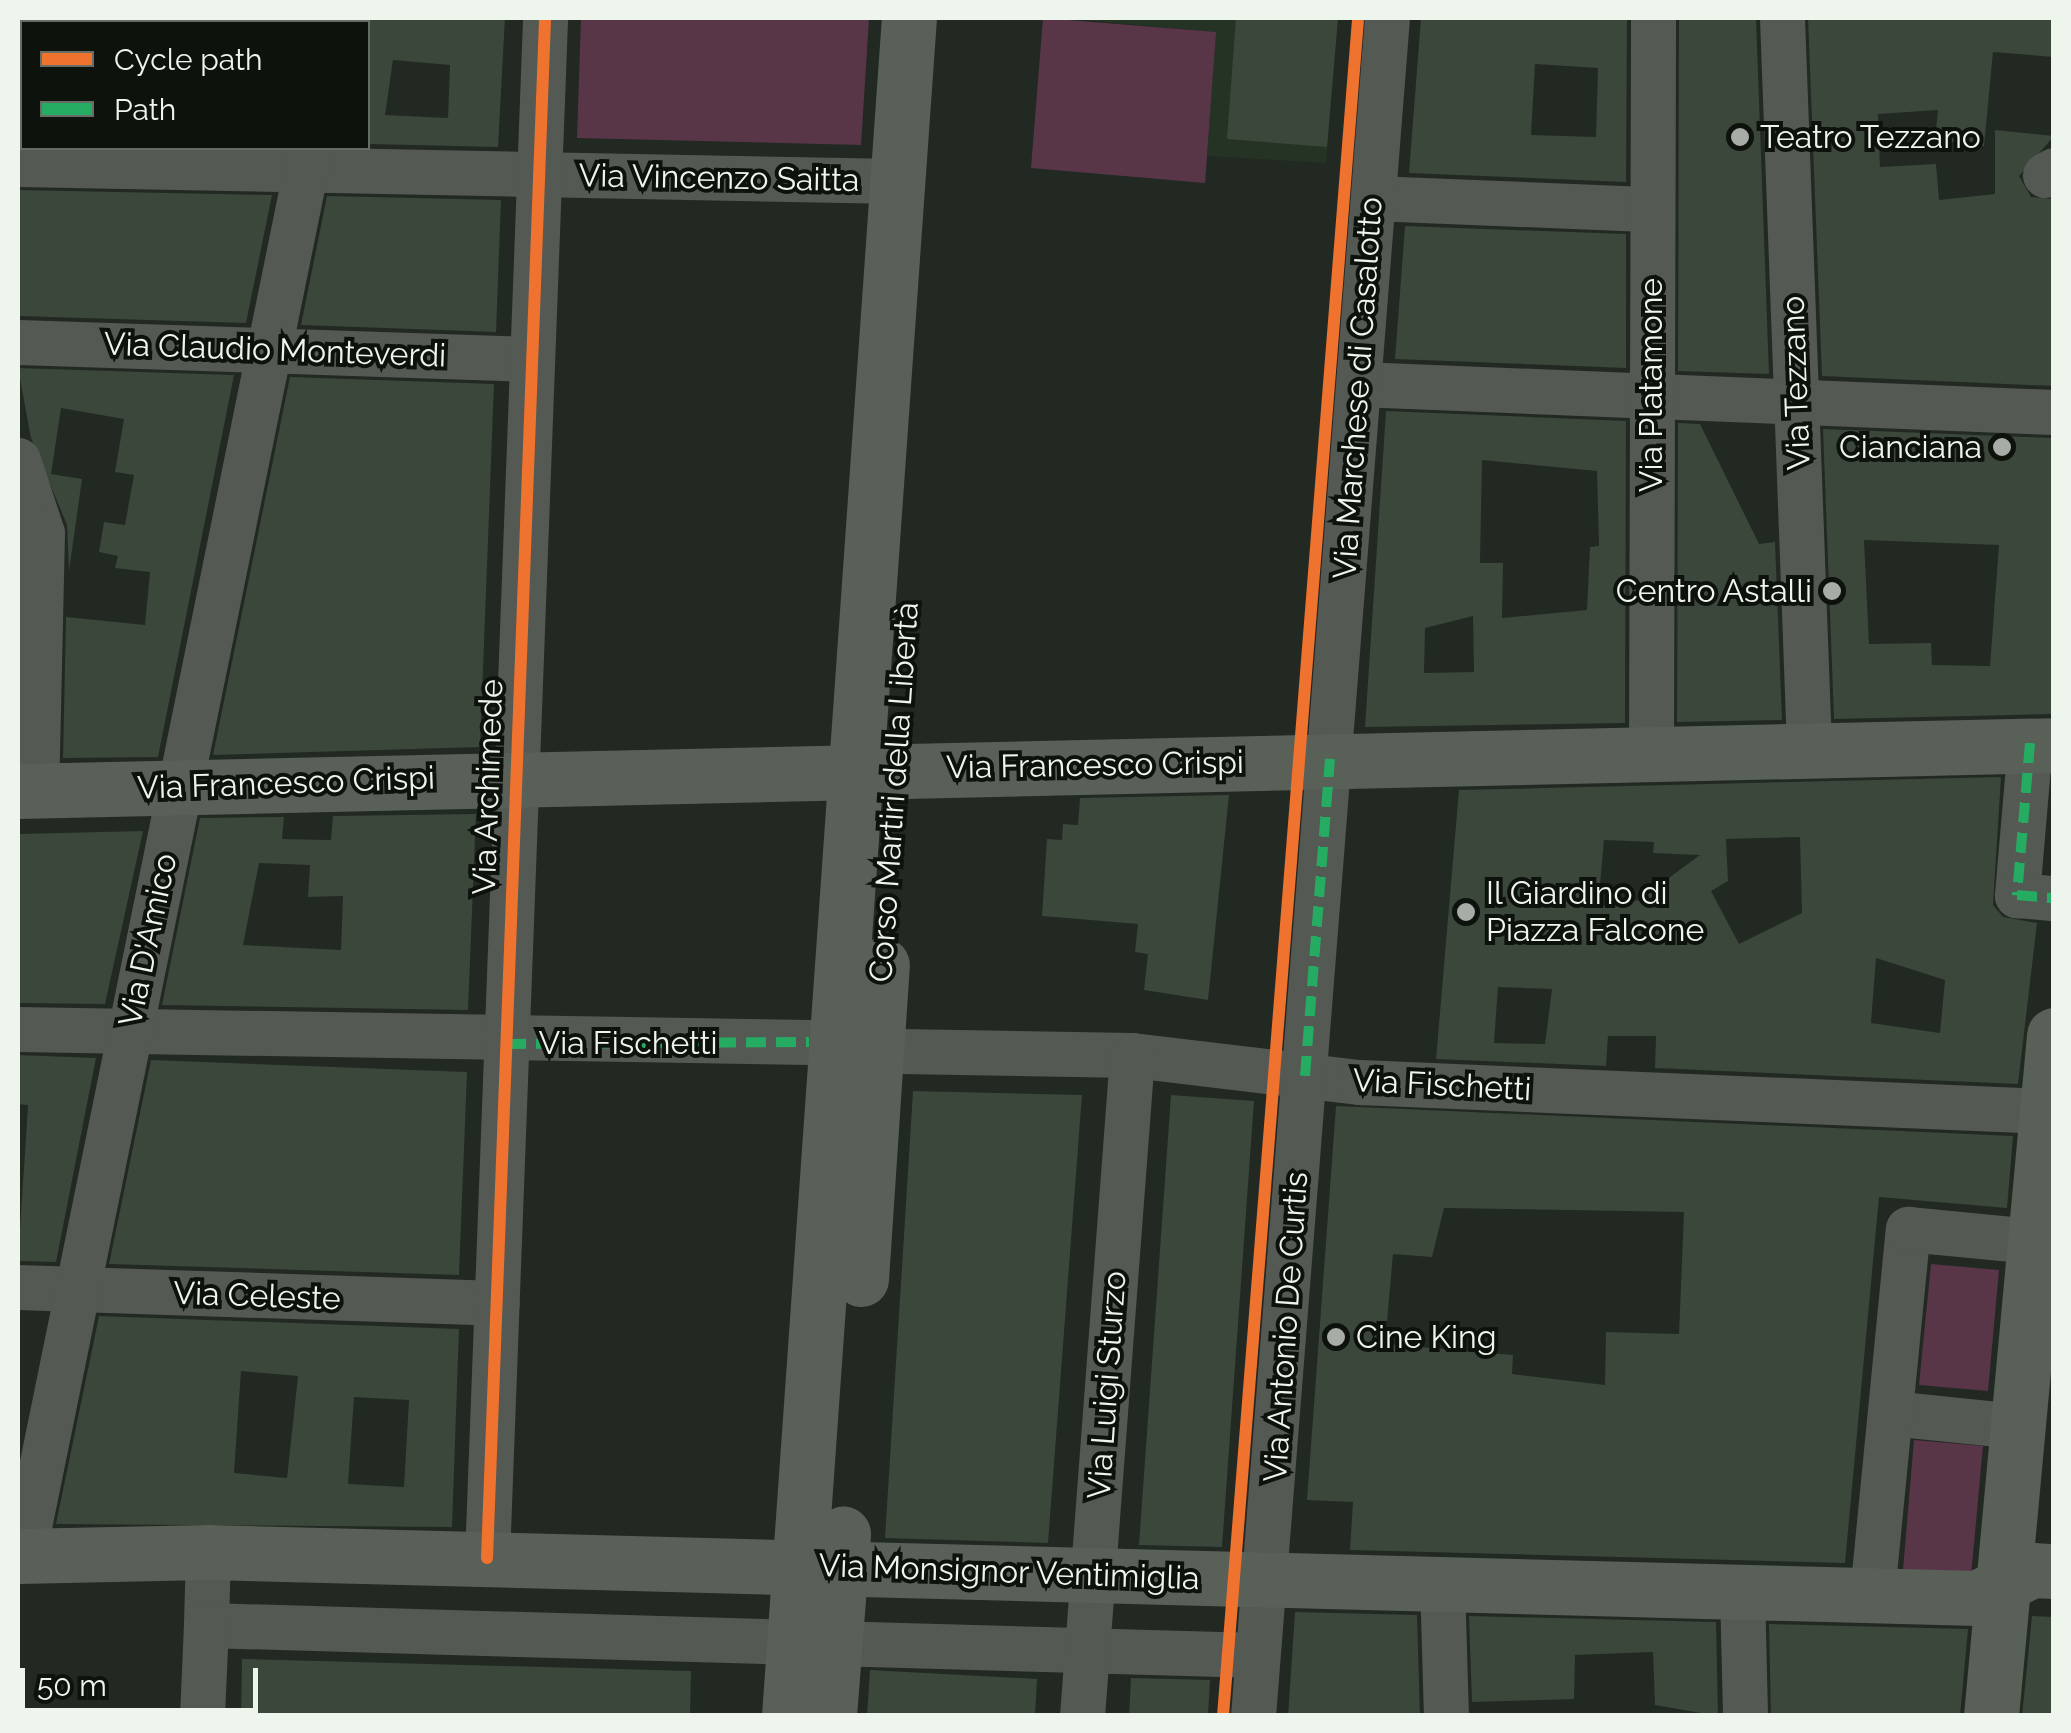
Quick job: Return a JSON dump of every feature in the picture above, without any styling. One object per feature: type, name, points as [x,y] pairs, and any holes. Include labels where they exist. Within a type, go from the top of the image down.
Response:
[{"type":"main road","name":"Corso Martiri della Libertà","points":[[876,770],[898,181],[909,18]]},
{"type":"main road","name":"Corso Martiri della Libertà","points":[[815,1641],[841,1048],[876,770],[946,18]]},
{"type":"main road","name":"Via Francesco Crispi","points":[[27,791],[516,774],[876,770],[2041,744]]},
{"type":"main road","points":[[1992,1716],[2028,1579],[2018,1426],[2044,1242],[2047,1111],[2054,1035]]},
{"type":"main road","name":"Via Monsignor Ventimiglia","points":[[20,1556],[208,1552],[1977,1598],[2028,1579]]},
{"type":"main road","points":[[789,1716],[815,1641]]},
{"type":"main road","points":[[815,1641],[829,1716]]},
{"type":"street","name":"Via Archimede","points":[[487,1558],[545,18]]},
{"type":"street","name":"Via Marchese di Casalotto","points":[[1305,1076],[1387,18]]},
{"type":"street","name":"Via Platamone","points":[[1651,752],[1653,18]]},
{"type":"street","name":"Via Tezzano","points":[[1782,18],[1809,749]]},
{"type":"street","name":"Via Vincenzo Saitta","points":[[18,164],[92,156],[308,159],[539,175],[898,181]]},
{"type":"street","name":"Via D'Amico","points":[[20,1556],[308,159]]},
{"type":"street","points":[[1373,198],[1652,209]]},
{"type":"street","name":"Via Claudio Monteverdi","points":[[18,342],[532,359]]},
{"type":"street","points":[[1358,384],[2054,412]]},
{"type":"street","points":[[18,460],[42,533],[27,791]]},
{"type":"street","points":[[2041,744],[2017,894],[2054,898]]},
{"type":"street","name":"Via Fischetti","points":[[18,1029],[506,1044],[1132,1055],[1305,1076],[2047,1111]]},
{"type":"street","name":"Via Luigi Sturzo","points":[[1082,1716],[1132,1055]]},
{"type":"street","name":"Via Antonio De Curtis","points":[[1253,1716],[1305,1076]]},
{"type":"street","points":[[1872,1594],[1908,1229],[2044,1242]]},
{"type":"street","name":"Via Celeste","points":[[18,1287],[496,1304]]},
{"type":"street","points":[[1890,1413],[2018,1426]]},
{"type":"street","points":[[202,1716],[208,1552]]},
{"type":"street","points":[[1442,1582],[1446,1716]]},
{"type":"street","points":[[1742,1591],[1744,1716]]},
{"type":"street","points":[[206,1625],[1257,1655]]},
{"type":"shaded area","points":[[581,18],[869,18],[861,145],[577,138]]},
{"type":"shaded area","points":[[1043,18],[1216,32],[1205,183],[1031,168]]},
{"type":"shaded area","points":[[1338,18],[1326,163],[1207,156],[1215,32],[1072,19]]},
{"type":"shaded area","points":[[1931,1264],[1999,1270],[1988,1391],[1919,1385]]},
{"type":"shaded area","points":[[1914,1440],[1983,1446],[1971,1576],[1903,1570]]},
{"type":"building","points":[[368,18],[505,18],[498,147],[370,144]],"holes":[[[393,60],[450,65],[448,118],[385,115]]]},
{"type":"building","points":[[1236,18],[1338,18],[1327,147],[1227,139]]},
{"type":"building","points":[[1421,18],[1627,18],[1626,182],[1409,173]],"holes":[[[1535,64],[1598,68],[1596,137],[1531,135]]]},
{"type":"building","points":[[1679,18],[1756,18],[1769,374],[1678,371]]},
{"type":"building","points":[[1808,18],[2054,18],[2054,57],[1993,52],[1984,146],[1935,140],[1938,110],[1878,114],[1880,167],[1936,164],[1939,200],[1995,194],[1995,130],[2054,136],[2019,176],[2031,197],[2054,199],[2054,386],[1822,376]]},
{"type":"building","points":[[18,190],[272,195],[246,323],[18,316]]},
{"type":"building","points":[[327,196],[501,200],[496,332],[301,325]]},
{"type":"building","points":[[1405,226],[1626,234],[1626,368],[1395,359]]},
{"type":"building","points":[[18,368],[234,375],[158,757],[63,758],[66,617],[145,625],[150,572],[115,568],[118,556],[99,552],[104,522],[125,525],[134,475],[115,472],[124,419],[61,408],[51,474],[82,479],[69,571],[67,525],[31,438]]},
{"type":"building","points":[[290,377],[494,384],[480,747],[213,755]]},
{"type":"building","points":[[1386,411],[1626,421],[1625,723],[1365,727]],"holes":[[[1482,460],[1597,471],[1599,546],[1590,547],[1587,610],[1502,618],[1503,563],[1480,563]],[[1473,616],[1474,672],[1424,673],[1425,628]]]},
{"type":"building","points":[[1678,423],[1700,424],[1759,544],[1775,542],[1782,720],[1677,722]]},
{"type":"building","points":[[1823,429],[2054,438],[2054,714],[1834,719]],"holes":[[[1864,540],[1999,545],[1990,666],[1932,665],[1931,643],[1869,644]]]},
{"type":"building","points":[[2001,777],[1993,905],[2003,917],[2037,923],[2018,1084],[1655,1068],[1656,1036],[1608,1036],[1606,1066],[1436,1059],[1459,790]],"holes":[[[1800,837],[1802,913],[1739,944],[1711,891],[1728,881],[1726,839]],[[1604,840],[1654,842],[1653,853],[1700,855],[1639,900],[1598,907]],[[1876,958],[1945,980],[1940,1033],[1871,1023]],[[1498,987],[1552,989],[1545,1044],[1494,1043]]]},
{"type":"building","points":[[1229,795],[1208,1000],[1144,990],[1148,954],[1135,952],[1138,924],[1042,916],[1047,839],[1062,840],[1063,824],[1078,825],[1080,798]]},
{"type":"building","points":[[476,814],[468,1010],[162,1005],[200,818],[284,817],[282,839],[331,840],[333,816]],"holes":[[[259,863],[310,865],[308,897],[343,896],[341,950],[243,945]]]},
{"type":"building","points":[[143,831],[105,1004],[18,1003],[18,834]]},
{"type":"building","points":[[18,1055],[96,1058],[56,1262],[18,1261],[28,1105],[18,1104]]},
{"type":"building","points":[[151,1060],[467,1072],[459,1275],[109,1264]]},
{"type":"building","points":[[913,1091],[1082,1095],[1048,1543],[885,1538]]},
{"type":"building","points":[[1171,1095],[1254,1101],[1222,1547],[1139,1545]]},
{"type":"building","points":[[1336,1106],[2013,1136],[2007,1208],[1879,1197],[1845,1563],[1350,1550],[1353,1502],[1307,1500]],"holes":[[[1444,1208],[1684,1212],[1679,1334],[1606,1332],[1605,1385],[1512,1374],[1513,1355],[1385,1344],[1393,1254],[1432,1257]]]},
{"type":"building","points":[[99,1316],[459,1329],[452,1527],[56,1524]],"holes":[[[241,1371],[298,1376],[287,1478],[234,1473]],[[354,1397],[409,1400],[404,1487],[348,1484]]]},
{"type":"building","points":[[1295,1612],[1417,1615],[1420,1716],[1288,1716]]},
{"type":"building","points":[[1469,1616],[1716,1622],[1718,1716],[1655,1705],[1653,1652],[1575,1655],[1574,1699],[1472,1702]]},
{"type":"building","points":[[2032,1616],[2054,1617],[2054,1716],[2022,1716]]},
{"type":"building","points":[[1769,1624],[1968,1629],[1960,1716],[1771,1716]]},
{"type":"building","points":[[242,1659],[691,1671],[690,1716],[241,1716]]},
{"type":"building","points":[[870,1670],[1037,1679],[1035,1716],[867,1716]]},
{"type":"building","points":[[1131,1678],[1210,1680],[1208,1716],[1129,1716]]},
{"type":"marked path","points":[[2030,743],[2017,895],[2054,898]]},
{"type":"marked path","points":[[1305,1076],[1330,759]]},
{"type":"marked path","points":[[506,1044],[809,1042]]},
{"type":"cycle path","points":[[487,1558],[545,18]]},
{"type":"cycle path","points":[[1223,1716],[1358,18]]},
{"type":"place","name":"Teatro Tezzano","points":[[1740,137]]},
{"type":"place","name":"Cianciana","points":[[2002,447]]},
{"type":"place","name":"Centro Astalli","points":[[1832,591]]},
{"type":"place","name":"Il Giardino di Piazza Falcone","points":[[1466,912]]},
{"type":"place","name":"Cine King","points":[[1336,1337]]}]
